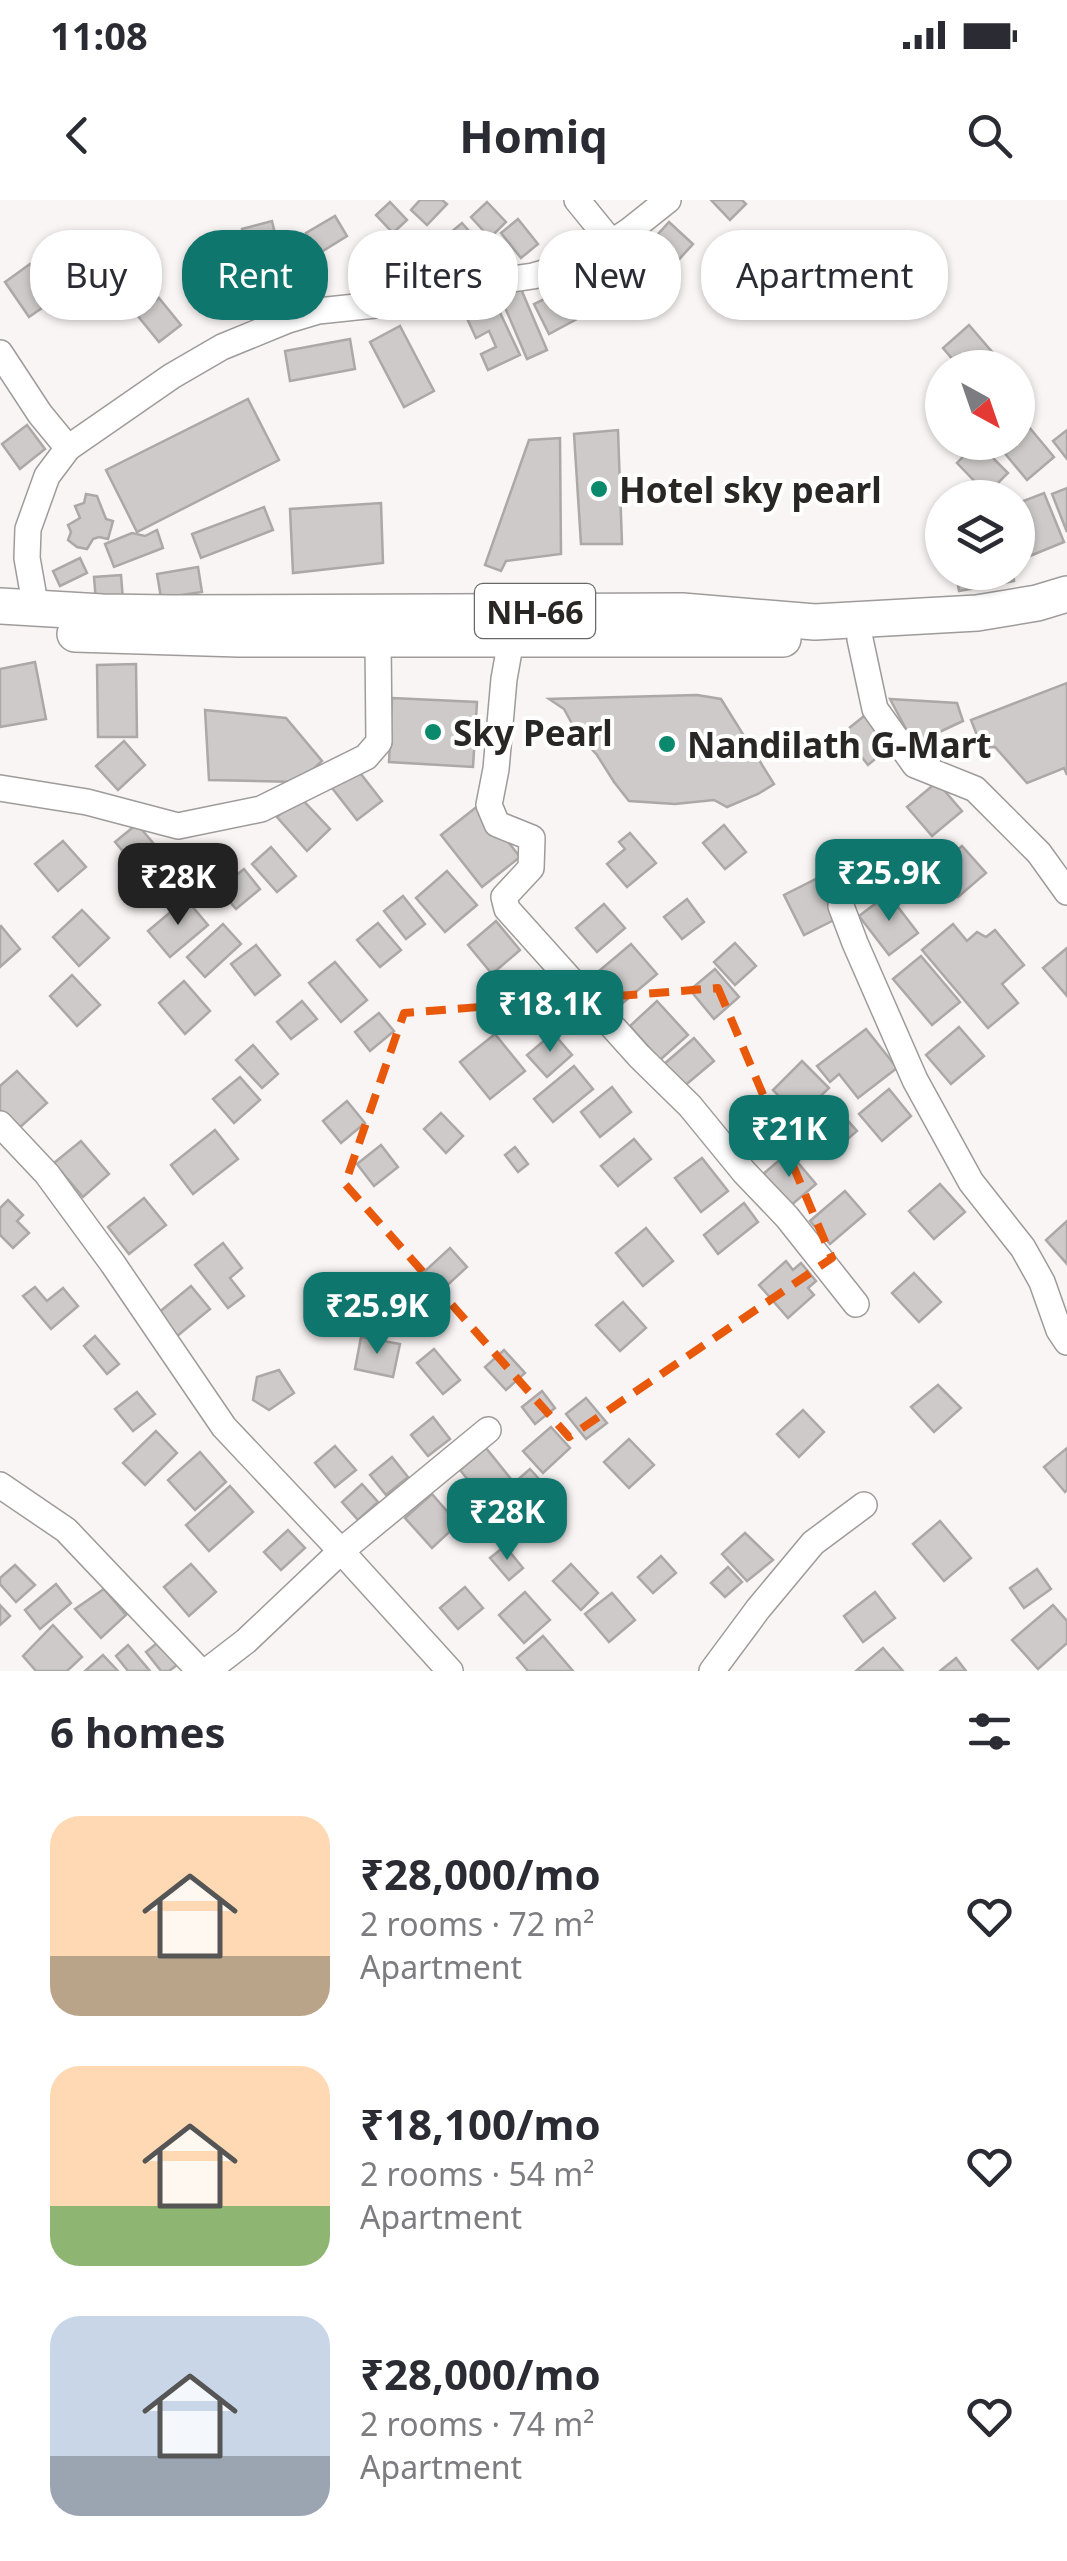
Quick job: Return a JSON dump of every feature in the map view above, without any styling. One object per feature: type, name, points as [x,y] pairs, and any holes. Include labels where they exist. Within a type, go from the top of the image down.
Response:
[{"type":"highway","name":"NH-66","points":[[0,606],[38,620],[172,613],[682,611],[814,622],[977,614],[1067,594]]},
{"type":"highway","points":[[0,628],[38,620],[142,638],[860,639],[992,635],[1067,619]]},
{"type":"street","points":[[577,200],[601,230]]},
{"type":"street","points":[[629,230],[668,200]]},
{"type":"street","points":[[38,620],[27,558],[28,529],[47,476],[68,448],[172,376],[222,346],[318,311],[413,302],[478,284],[538,275]]},
{"type":"street","points":[[0,352],[40,414],[68,448]]},
{"type":"street","points":[[0,788],[87,802],[178,826],[261,809],[366,757],[379,742],[378,639]]},
{"type":"street","points":[[860,639],[875,709],[915,765],[975,788],[1038,853],[1067,892]]},
{"type":"street","points":[[511,640],[489,805],[498,824],[532,838],[531,868],[504,897],[508,909],[788,1217],[856,1304]]},
{"type":"street","points":[[842,906],[915,1080],[971,1182],[1023,1248],[1067,1342]]},
{"type":"street","points":[[0,1124],[47,1174],[224,1427],[450,1671]]},
{"type":"street","points":[[0,1484],[66,1530],[203,1671],[246,1641],[341,1551],[488,1430]]},
{"type":"street","points":[[712,1671],[814,1543],[864,1505]]},
{"type":"highlighted area","points":[[718,988],[832,1258],[569,1437],[345,1184],[404,1013]]},
{"type":"building","points":[[420,200],[442,200],[447,204],[427,225],[411,210]]},
{"type":"building","points":[[711,200],[742,200],[746,204],[730,220]]},
{"type":"building","points":[[390,202],[407,220],[396,230],[390,230],[376,215]]},
{"type":"building","points":[[487,202],[506,222],[498,230],[483,230],[471,217]]},
{"type":"building","points":[[335,216],[347,236],[328,248],[328,230],[311,230]]},
{"type":"building","points":[[518,219],[538,244],[521,258],[518,230],[505,230]]},
{"type":"building","points":[[272,221],[274,230],[242,230]]},
{"type":"building","points":[[669,222],[678,230],[662,230]]},
{"type":"building","points":[[681,233],[693,244],[681,257]]},
{"type":"building","points":[[30,264],[30,316],[29,317],[5,282]]},
{"type":"building","points":[[518,289],[547,350],[527,359],[510,320],[518,320]]},
{"type":"building","points":[[162,302],[181,325],[159,342],[141,320],[162,320]]},
{"type":"building","points":[[468,320],[503,320],[520,355],[488,370],[481,354],[496,347],[489,331],[476,338]]},
{"type":"building","points":[[542,320],[575,320],[549,334]]},
{"type":"building","points":[[969,325],[990,350],[945,350]]},
{"type":"building","points":[[400,326],[434,391],[404,407],[370,342]]},
{"type":"building","points":[[350,339],[355,369],[290,381],[285,351]]},
{"type":"building","points":[[248,399],[279,460],[137,532],[106,470]]},
{"type":"building","points":[[27,425],[45,449],[20,469],[2,444]]},
{"type":"building","name":"Hotel sky pearl","points":[[618,430],[622,544],[581,544],[574,434]]},
{"type":"building","points":[[1067,430],[1067,459],[1053,441]]},
{"type":"building","points":[[1035,434],[1054,457],[1027,480],[1010,460],[1035,460]]},
{"type":"building","points":[[560,438],[561,554],[506,561],[501,571],[485,565],[529,440]]},
{"type":"building","points":[[995,460],[1008,473],[1001,480],[973,480],[957,463]]},
{"type":"building","points":[[1067,488],[1067,532],[1052,494]]},
{"type":"building","points":[[1044,493],[1064,542],[1035,554],[1035,496]]},
{"type":"building","points":[[86,494],[97,496],[106,519],[113,521],[108,539],[93,539],[87,549],[68,540],[68,525],[80,518],[75,506],[84,503]]},
{"type":"building","points":[[381,503],[383,563],[293,573],[290,509]]},
{"type":"building","points":[[264,507],[273,530],[201,558],[192,534]]},
{"type":"building","points":[[157,530],[163,548],[114,567],[105,544],[132,533],[145,536]]},
{"type":"building","points":[[80,558],[87,573],[60,586],[53,571]]},
{"type":"building","points":[[198,567],[202,592],[161,598],[157,574]]},
{"type":"building","points":[[121,575],[123,600],[96,602],[94,577]]},
{"type":"building","points":[[35,662],[46,719],[0,727],[0,669]]},
{"type":"building","points":[[136,664],[137,737],[98,737],[97,665]]},
{"type":"building","points":[[1067,683],[1067,775],[1064,768],[1027,783],[995,747],[982,748],[971,720]]},
{"type":"building","name":"Nandilath G-Mart","points":[[697,695],[721,699],[774,784],[727,807],[714,800],[675,804],[629,801],[577,733],[564,709],[549,699]]},
{"type":"building","name":"Sky Pearl","points":[[392,698],[477,702],[473,767],[389,762]]},
{"type":"building","points":[[890,699],[957,703],[963,721],[914,744]]},
{"type":"building","points":[[205,710],[286,718],[322,761],[299,782],[209,780]]},
{"type":"building","points":[[869,712],[894,743],[868,765],[843,733]]},
{"type":"building","points":[[124,741],[145,765],[118,790],[96,766]]},
{"type":"building","points":[[357,769],[382,801],[357,820],[332,788]]},
{"type":"building","points":[[937,782],[962,811],[932,836],[907,807]]},
{"type":"building","points":[[299,796],[330,829],[307,851],[277,817]]},
{"type":"building","points":[[479,805],[520,857],[482,887],[441,835]]},
{"type":"building","points":[[137,824],[160,851],[138,869],[115,842]]},
{"type":"building","points":[[724,825],[746,852],[725,869],[703,843]]},
{"type":"building","points":[[630,833],[656,863],[627,887],[607,864],[625,849],[619,842]]},
{"type":"building","points":[[63,841],[86,867],[58,891],[35,864]]},
{"type":"building","points":[[962,846],[986,873],[958,897],[934,870]]},
{"type":"building","points":[[271,847],[296,876],[277,892],[252,864]]},
{"type":"building","points":[[864,847],[880,882],[847,898],[830,862]]},
{"type":"building","points":[[244,869],[260,889],[236,909],[219,889]]},
{"type":"building","points":[[447,871],[477,905],[445,932],[416,898]]},
{"type":"building","points":[[816,879],[836,919],[804,935],[784,895]]},
{"type":"building","points":[[888,894],[918,933],[889,955],[859,916]]},
{"type":"building","points":[[403,896],[425,924],[406,939],[384,911]]},
{"type":"building","points":[[186,899],[208,925],[170,957],[148,931]]},
{"type":"building","points":[[687,899],[704,922],[682,939],[664,917]]},
{"type":"building","points":[[604,904],[625,928],[597,952],[576,928]]},
{"type":"building","points":[[82,910],[109,938],[79,966],[53,937]]},
{"type":"building","points":[[496,921],[520,950],[492,974],[468,945]]},
{"type":"building","points":[[378,923],[401,950],[380,967],[357,940]]},
{"type":"building","points":[[223,924],[241,944],[205,977],[187,957]]},
{"type":"building","points":[[953,924],[967,941],[977,932],[986,937],[995,930],[1024,965],[1002,984],[1018,1003],[988,1028],[922,950]]},
{"type":"building","points":[[0,927],[20,949],[0,967]]},
{"type":"building","points":[[735,943],[756,966],[735,985],[714,962]]},
{"type":"building","points":[[631,944],[657,974],[618,1007],[592,977]]},
{"type":"building","points":[[256,945],[280,975],[255,995],[231,964]]},
{"type":"building","points":[[1067,948],[1067,996],[1043,968]]},
{"type":"building","points":[[921,956],[960,1002],[932,1025],[893,979]]},
{"type":"building","points":[[335,962],[367,1000],[341,1022],[309,983]]},
{"type":"building","points":[[715,969],[739,997],[714,1019],[690,990]]},
{"type":"building","points":[[537,973],[557,997],[529,1021],[509,997]]},
{"type":"building","points":[[72,975],[100,1005],[77,1026],[50,996]]},
{"type":"building","points":[[184,981],[210,1011],[185,1034],[159,1003]]},
{"type":"building","points":[[302,1001],[317,1019],[291,1039],[277,1022]]},
{"type":"building","points":[[657,1001],[688,1035],[660,1060],[630,1026]]},
{"type":"building","points":[[379,1013],[394,1031],[370,1051],[355,1032]]},
{"type":"building","points":[[959,1027],[984,1056],[951,1084],[926,1055]]},
{"type":"building","points":[[866,1029],[897,1068],[858,1098],[839,1074],[830,1082],[817,1066]]},
{"type":"building","points":[[553,1033],[572,1055],[547,1077],[527,1055]]},
{"type":"building","points":[[495,1034],[525,1071],[490,1099],[460,1062]]},
{"type":"building","points":[[694,1038],[714,1061],[682,1088],[663,1065]]},
{"type":"building","points":[[253,1045],[278,1074],[262,1088],[236,1060]]},
{"type":"building","points":[[802,1061],[829,1088],[799,1117],[773,1090]]},
{"type":"building","points":[[574,1066],[593,1089],[553,1122],[534,1099]]},
{"type":"building","points":[[17,1071],[47,1103],[18,1129],[0,1110],[0,1086]]},
{"type":"building","points":[[240,1077],[260,1100],[234,1123],[213,1099]]},
{"type":"building","points":[[612,1087],[631,1112],[600,1137],[581,1112]]},
{"type":"building","points":[[889,1089],[911,1116],[882,1141],[859,1114]]},
{"type":"building","points":[[347,1101],[365,1123],[341,1143],[323,1121]]},
{"type":"building","points":[[833,1104],[857,1131],[827,1157],[804,1130]]},
{"type":"building","points":[[441,1113],[463,1136],[446,1153],[424,1129]]},
{"type":"building","points":[[215,1130],[238,1159],[193,1194],[171,1165]]},
{"type":"building","points":[[634,1139],[651,1159],[618,1186],[601,1166]]},
{"type":"building","points":[[81,1141],[109,1174],[83,1197],[54,1163]]},
{"type":"building","points":[[381,1145],[398,1167],[374,1186],[357,1164]]},
{"type":"building","points":[[515,1147],[528,1164],[518,1172],[505,1155]]},
{"type":"building","points":[[789,1152],[816,1184],[789,1207],[762,1175]]},
{"type":"building","points":[[702,1158],[728,1191],[701,1212],[675,1178]]},
{"type":"building","points":[[940,1184],[965,1212],[934,1239],[909,1211]]},
{"type":"building","points":[[845,1191],[865,1214],[830,1244],[810,1221]]},
{"type":"building","points":[[144,1198],[166,1225],[129,1254],[108,1227]]},
{"type":"building","points":[[8,1200],[23,1215],[17,1221],[29,1233],[13,1248],[0,1235],[0,1208]]},
{"type":"building","points":[[744,1203],[758,1222],[718,1254],[704,1235]]},
{"type":"building","points":[[1067,1221],[1067,1264],[1046,1240]]},
{"type":"building","points":[[646,1228],[673,1261],[643,1286],[616,1253]]},
{"type":"building","points":[[223,1243],[242,1268],[230,1278],[244,1296],[228,1308],[195,1265]]},
{"type":"building","points":[[450,1248],[467,1267],[441,1291],[424,1272]]},
{"type":"building","points":[[786,1261],[793,1270],[801,1263],[816,1281],[808,1288],[814,1295],[788,1318],[759,1285]]},
{"type":"building","points":[[914,1273],[941,1302],[919,1322],[892,1293]]},
{"type":"building","points":[[191,1286],[210,1309],[176,1337],[157,1314]]},
{"type":"building","points":[[35,1287],[47,1301],[63,1288],[78,1306],[51,1329],[23,1296]]},
{"type":"building","points":[[376,1299],[379,1324],[343,1329],[340,1304]]},
{"type":"building","points":[[623,1302],[646,1328],[620,1351],[596,1325]]},
{"type":"building","points":[[95,1336],[119,1364],[107,1374],[84,1346]]},
{"type":"building","points":[[361,1337],[400,1344],[393,1377],[355,1369]]},
{"type":"building","points":[[434,1349],[460,1380],[443,1394],[417,1363]]},
{"type":"building","points":[[504,1350],[525,1373],[506,1390],[485,1367]]},
{"type":"building","points":[[279,1370],[294,1393],[269,1410],[253,1400],[257,1377]]},
{"type":"building","points":[[938,1385],[961,1408],[934,1432],[911,1407]]},
{"type":"building","points":[[542,1391],[555,1408],[535,1424],[522,1407]]},
{"type":"building","points":[[137,1392],[155,1414],[133,1431],[115,1409]]},
{"type":"building","points":[[586,1398],[607,1423],[586,1439],[566,1414]]},
{"type":"building","points":[[803,1410],[824,1432],[799,1457],[777,1434]]},
{"type":"building","points":[[433,1417],[450,1439],[428,1456],[411,1435]]},
{"type":"building","points":[[551,1427],[570,1448],[543,1473],[523,1451]]},
{"type":"building","points":[[156,1431],[177,1453],[145,1485],[123,1463]]},
{"type":"building","points":[[629,1439],[654,1465],[629,1488],[604,1462]]},
{"type":"building","points":[[335,1446],[356,1470],[335,1487],[315,1463]]},
{"type":"building","points":[[486,1448],[511,1479],[485,1501],[460,1470]]},
{"type":"building","points":[[1067,1448],[1067,1490],[1065,1492],[1044,1467]]},
{"type":"building","points":[[200,1452],[226,1482],[195,1510],[168,1480]]},
{"type":"building","points":[[392,1457],[408,1477],[386,1495],[370,1475]]},
{"type":"building","points":[[530,1469],[547,1488],[523,1509],[506,1490]]},
{"type":"building","points":[[362,1484],[378,1502],[358,1520],[342,1502]]},
{"type":"building","points":[[230,1486],[253,1512],[209,1551],[186,1525]]},
{"type":"building","points":[[432,1494],[458,1524],[432,1548],[405,1518]]},
{"type":"building","points":[[940,1521],[971,1558],[944,1581],[913,1544]]},
{"type":"building","points":[[288,1530],[305,1548],[281,1570],[264,1552]]},
{"type":"building","points":[[745,1533],[773,1560],[747,1581],[722,1554]]},
{"type":"building","points":[[505,1546],[523,1568],[509,1580],[490,1558]]},
{"type":"building","points":[[661,1556],[676,1573],[653,1593],[638,1577]]},
{"type":"building","points":[[191,1564],[216,1592],[189,1616],[164,1587]]},
{"type":"building","points":[[571,1564],[598,1593],[581,1610],[553,1581]]},
{"type":"building","points":[[15,1565],[35,1585],[16,1602],[0,1584],[0,1578]]},
{"type":"building","points":[[728,1567],[742,1582],[725,1597],[711,1583]]},
{"type":"building","points":[[1037,1569],[1051,1589],[1024,1608],[1010,1588]]},
{"type":"building","points":[[56,1584],[71,1603],[40,1629],[25,1610]]},
{"type":"building","points":[[465,1587],[483,1608],[458,1629],[440,1608]]},
{"type":"building","points":[[104,1589],[126,1615],[101,1638],[75,1609]]},
{"type":"building","points":[[525,1592],[550,1620],[524,1643],[499,1615]]},
{"type":"building","points":[[875,1592],[895,1618],[863,1642],[844,1616]]},
{"type":"building","points":[[612,1593],[635,1620],[609,1642],[585,1614]]},
{"type":"building","points":[[0,1605],[10,1616],[0,1625]]},
{"type":"building","points":[[1053,1605],[1067,1621],[1067,1643],[1038,1669],[1012,1640]]},
{"type":"building","points":[[53,1625],[82,1657],[67,1671],[36,1671],[23,1656]]},
{"type":"building","points":[[543,1636],[573,1671],[528,1671],[517,1658]]},
{"type":"building","points":[[162,1639],[181,1662],[169,1671],[161,1671],[146,1652]]},
{"type":"building","points":[[128,1645],[150,1671],[128,1671],[116,1656]]},
{"type":"building","points":[[883,1648],[903,1671],[856,1671]]},
{"type":"building","points":[[103,1655],[118,1671],[85,1671]]},
{"type":"building","points":[[956,1658],[966,1671],[940,1671]]},
{"type":"place","name":"Hotel sky pearl","points":[[599,489]]},
{"type":"place","name":"Sky Pearl","points":[[433,732]]},
{"type":"place","name":"Nandilath G-Mart","points":[[667,744]]}]
